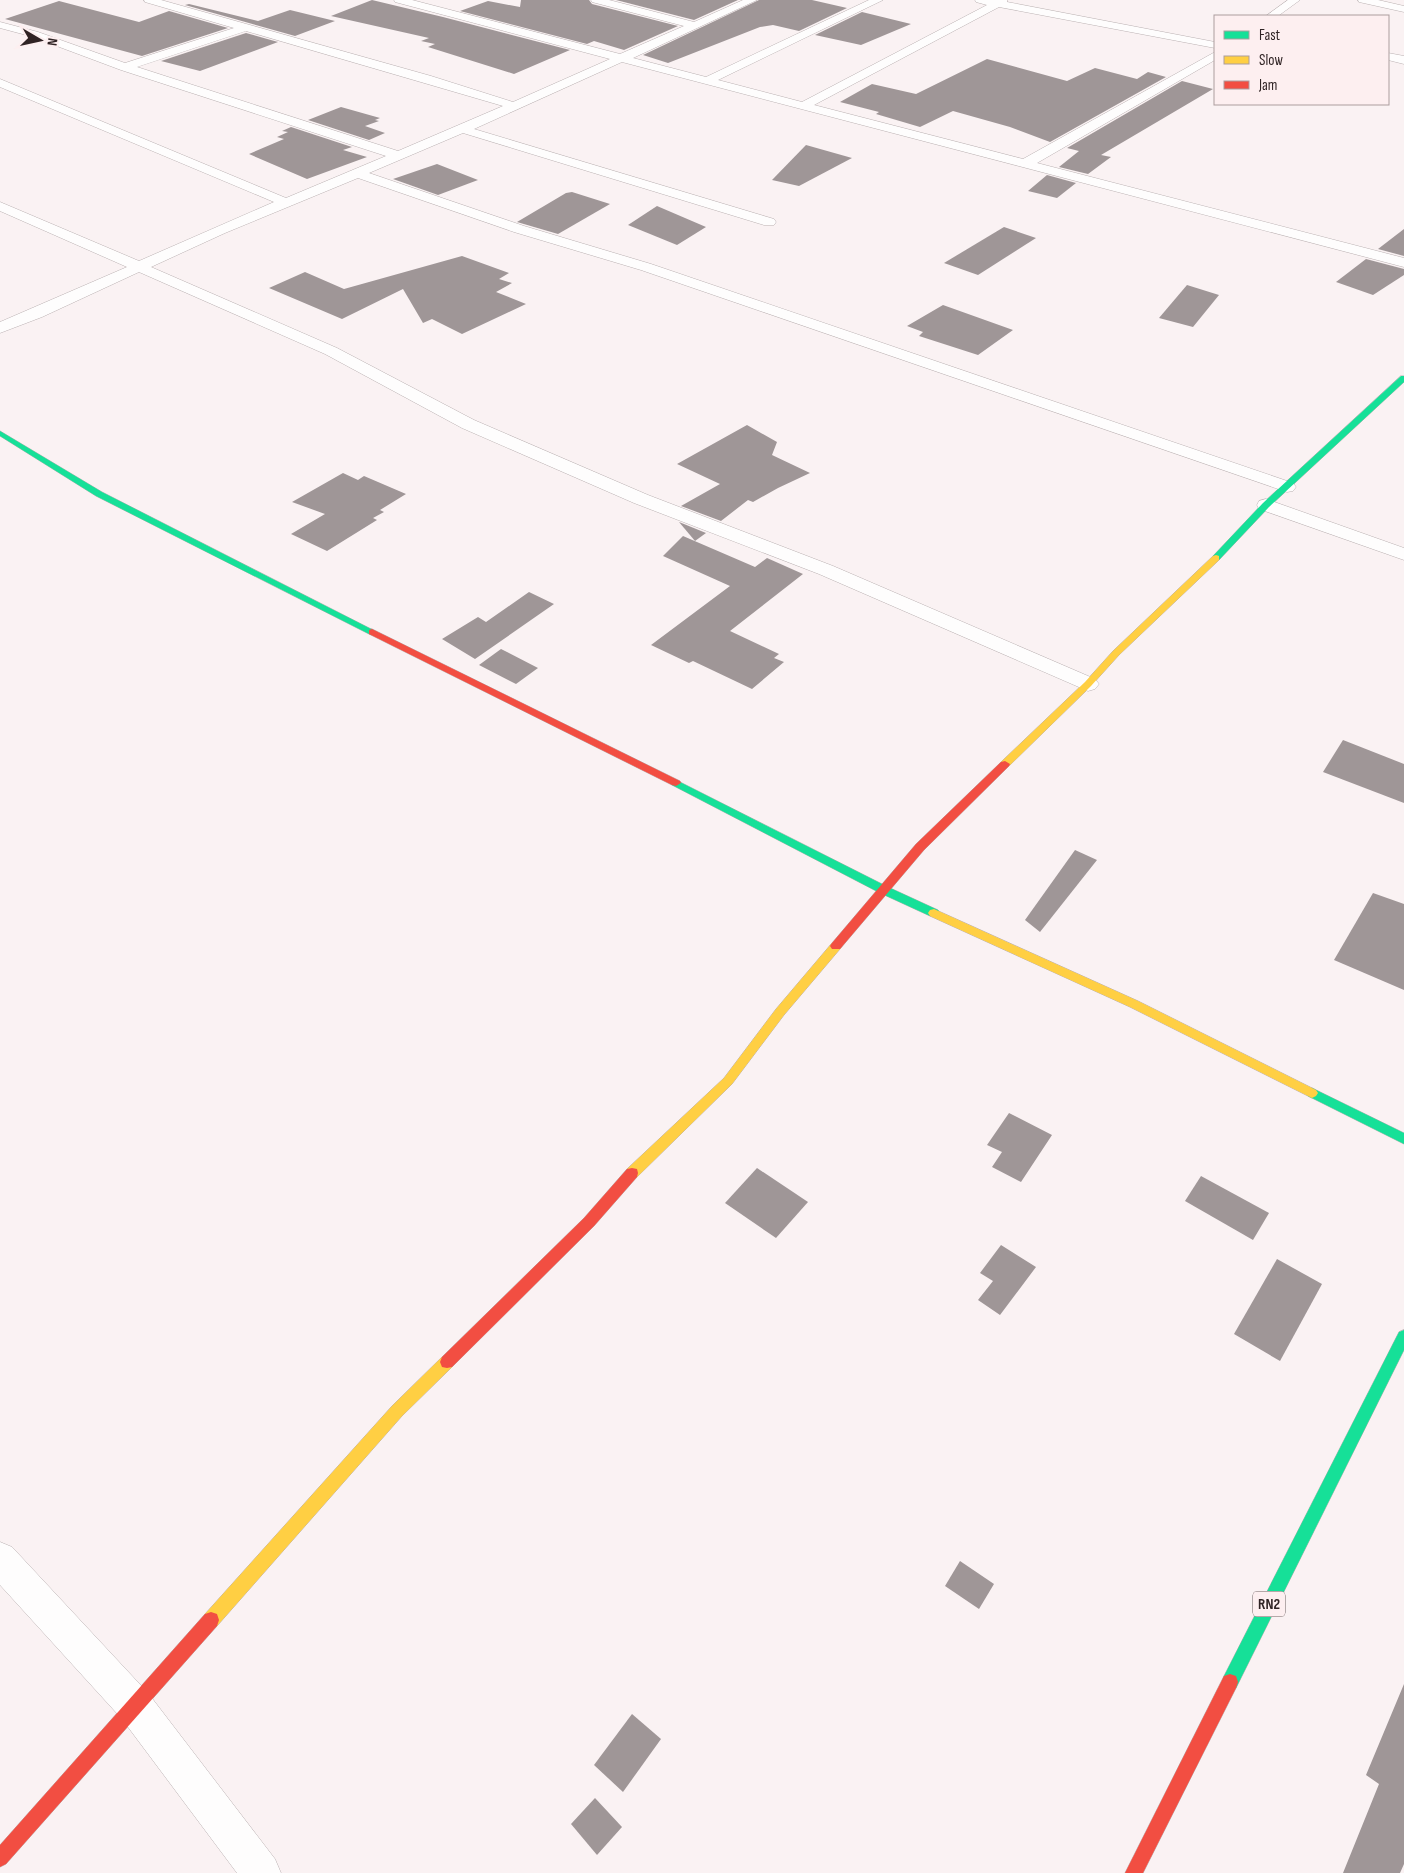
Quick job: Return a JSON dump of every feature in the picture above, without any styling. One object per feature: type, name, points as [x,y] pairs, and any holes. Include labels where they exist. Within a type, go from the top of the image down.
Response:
[{"type":"main road","points":[[0,1858],[397,1411],[589,1222],[638,1167],[728,1081],[780,1012],[920,847],[1088,684],[1116,653],[1227,548],[1266,505],[1404,378]]},
{"type":"main road","points":[[0,433],[99,494],[308,601],[609,748],[884,890],[1134,1004],[1404,1139]]},
{"type":"main road","name":"RN2","points":[[1134,1873],[1404,1336]]},
{"type":"street","points":[[149,0],[427,79],[514,106]]},
{"type":"street","points":[[399,0],[1404,263]]},
{"type":"street","points":[[596,0],[694,24]]},
{"type":"street","points":[[0,328],[285,202],[462,129],[694,24],[752,0]]},
{"type":"street","points":[[706,81],[878,0]]},
{"type":"street","points":[[980,0],[1001,2],[1214,45]]},
{"type":"street","points":[[1273,15],[1295,0]]},
{"type":"street","points":[[1364,0],[1404,8]]},
{"type":"street","points":[[803,106],[1001,2]]},
{"type":"street","points":[[0,24],[34,34],[125,67],[399,156]]},
{"type":"street","points":[[125,67],[244,28]]},
{"type":"street","points":[[1025,164],[1214,56]]},
{"type":"street","points":[[1389,57],[1404,60]]},
{"type":"street","points":[[0,83],[285,202]]},
{"type":"street","points":[[462,129],[769,222]]},
{"type":"street","points":[[357,172],[519,229],[656,270],[1287,487]]},
{"type":"street","points":[[0,206],[331,351],[468,424],[641,499],[826,570],[1088,684]]},
{"type":"street","points":[[1266,505],[1404,554]]},
{"type":"street","points":[[0,1559],[135,1706],[261,1873]]},
{"type":"building","points":[[372,0],[570,50],[514,74],[428,47],[435,44],[421,41],[429,38],[331,16]]},
{"type":"building","points":[[521,0],[589,0],[592,4],[678,26],[624,50],[594,41],[587,44],[460,11],[488,1],[520,7]]},
{"type":"building","points":[[616,0],[738,0],[694,20]]},
{"type":"building","points":[[759,0],[812,0],[847,8],[799,31],[773,25],[760,27],[668,63],[643,55]]},
{"type":"building","points":[[59,1],[139,22],[169,11],[228,28],[142,56],[5,19]]},
{"type":"building","points":[[189,4],[258,21],[290,10],[335,21],[295,36],[185,5]]},
{"type":"building","points":[[862,12],[911,24],[861,45],[815,35]]},
{"type":"building","points":[[246,33],[278,42],[200,71],[161,61]]},
{"type":"building","points":[[987,59],[1067,81],[1095,68],[1137,79],[1148,72],[1166,77],[1050,142],[1010,127],[953,111],[920,127],[876,114],[879,112],[840,102],[872,84],[916,94]]},
{"type":"building","points":[[1182,81],[1213,89],[1101,155],[1111,157],[1088,174],[1059,167],[1079,151],[1067,148]]},
{"type":"building","points":[[341,107],[380,118],[375,120],[379,121],[365,126],[385,133],[369,140],[308,120]]},
{"type":"building","points":[[291,127],[352,147],[343,150],[367,157],[307,179],[249,154],[284,139],[277,137],[288,132],[282,131]]},
{"type":"building","points":[[806,145],[852,158],[799,186],[772,180]]},
{"type":"building","points":[[437,164],[478,180],[438,195],[393,179]]},
{"type":"building","points":[[1047,175],[1076,183],[1057,198],[1028,191]]},
{"type":"building","points":[[572,192],[610,204],[558,234],[517,222],[566,193]]},
{"type":"building","points":[[657,206],[706,227],[677,245],[628,225]]},
{"type":"building","points":[[1004,227],[1036,238],[978,275],[944,263]]},
{"type":"building","points":[[1404,229],[1404,256],[1378,249]]},
{"type":"building","points":[[462,256],[509,273],[499,279],[512,283],[496,292],[526,304],[462,334],[432,319],[423,323],[403,289],[342,319],[269,288],[305,272],[344,289]]},
{"type":"building","points":[[1366,259],[1404,269],[1404,275],[1373,295],[1336,282]]},
{"type":"building","points":[[1187,285],[1219,295],[1193,327],[1159,318]]},
{"type":"building","points":[[943,305],[1013,330],[978,355],[919,336],[923,332],[907,326]]},
{"type":"building","points":[[747,425],[777,442],[772,455],[810,473],[753,502],[748,500],[721,521],[681,506],[720,484],[677,464]]},
{"type":"building","points":[[343,473],[358,480],[364,476],[406,494],[380,510],[384,512],[373,518],[377,520],[327,551],[291,534],[325,514],[292,502]]},
{"type":"building","points":[[679,522],[706,533],[695,541]]},
{"type":"building","points":[[683,536],[755,567],[767,558],[803,574],[730,631],[779,654],[774,658],[784,662],[752,689],[693,661],[689,663],[651,645],[730,586],[663,556]]},
{"type":"building","points":[[529,592],[554,604],[475,659],[442,639],[478,617],[486,622]]},
{"type":"building","points":[[501,649],[538,668],[516,684],[479,665]]},
{"type":"building","points":[[1343,740],[1404,764],[1404,803],[1323,772]]},
{"type":"building","points":[[1075,850],[1097,860],[1040,932],[1025,920]]},
{"type":"building","points":[[1373,893],[1404,904],[1404,990],[1334,960]]},
{"type":"building","points":[[1009,1113],[1052,1135],[1021,1182],[992,1167],[1002,1152],[987,1145]]},
{"type":"building","points":[[757,1168],[808,1202],[776,1238],[725,1203]]},
{"type":"building","points":[[1201,1176],[1269,1213],[1253,1240],[1185,1201]]},
{"type":"building","points":[[1001,1245],[1036,1267],[1000,1315],[978,1300],[993,1281],[980,1273]]},
{"type":"building","points":[[1277,1259],[1322,1284],[1280,1361],[1234,1334]]},
{"type":"building","points":[[960,1561],[994,1584],[979,1609],[945,1586]]},
{"type":"building","points":[[1404,1684],[1404,1864],[1400,1873],[1343,1873],[1379,1784],[1366,1775]]},
{"type":"building","points":[[632,1714],[661,1739],[623,1792],[594,1765]]},
{"type":"building","points":[[595,1798],[622,1827],[597,1855],[571,1824]]},
{"type":"traffic: fast","points":[[1216,558],[1266,505],[1404,378]]},
{"type":"traffic: fast","points":[[0,433],[99,494],[372,632]]},
{"type":"traffic: fast","points":[[676,783],[884,890],[934,913]]},
{"type":"traffic: fast","points":[[1312,1093],[1404,1139]]},
{"type":"traffic: fast","points":[[1230,1682],[1404,1336]]},
{"type":"traffic: slow","points":[[1005,764],[1088,684],[1116,653],[1216,558]]},
{"type":"traffic: slow","points":[[934,913],[1134,1004],[1312,1093]]},
{"type":"traffic: slow","points":[[632,1173],[728,1081],[780,1012],[836,946]]},
{"type":"traffic: slow","points":[[211,1620],[397,1411],[447,1362]]},
{"type":"traffic: jam","points":[[372,632],[676,783]]},
{"type":"traffic: jam","points":[[836,946],[920,847],[1005,764]]},
{"type":"traffic: jam","points":[[447,1362],[589,1222],[632,1173]]},
{"type":"traffic: jam","points":[[0,1858],[211,1620]]},
{"type":"traffic: jam","points":[[1134,1873],[1230,1682]]}]
